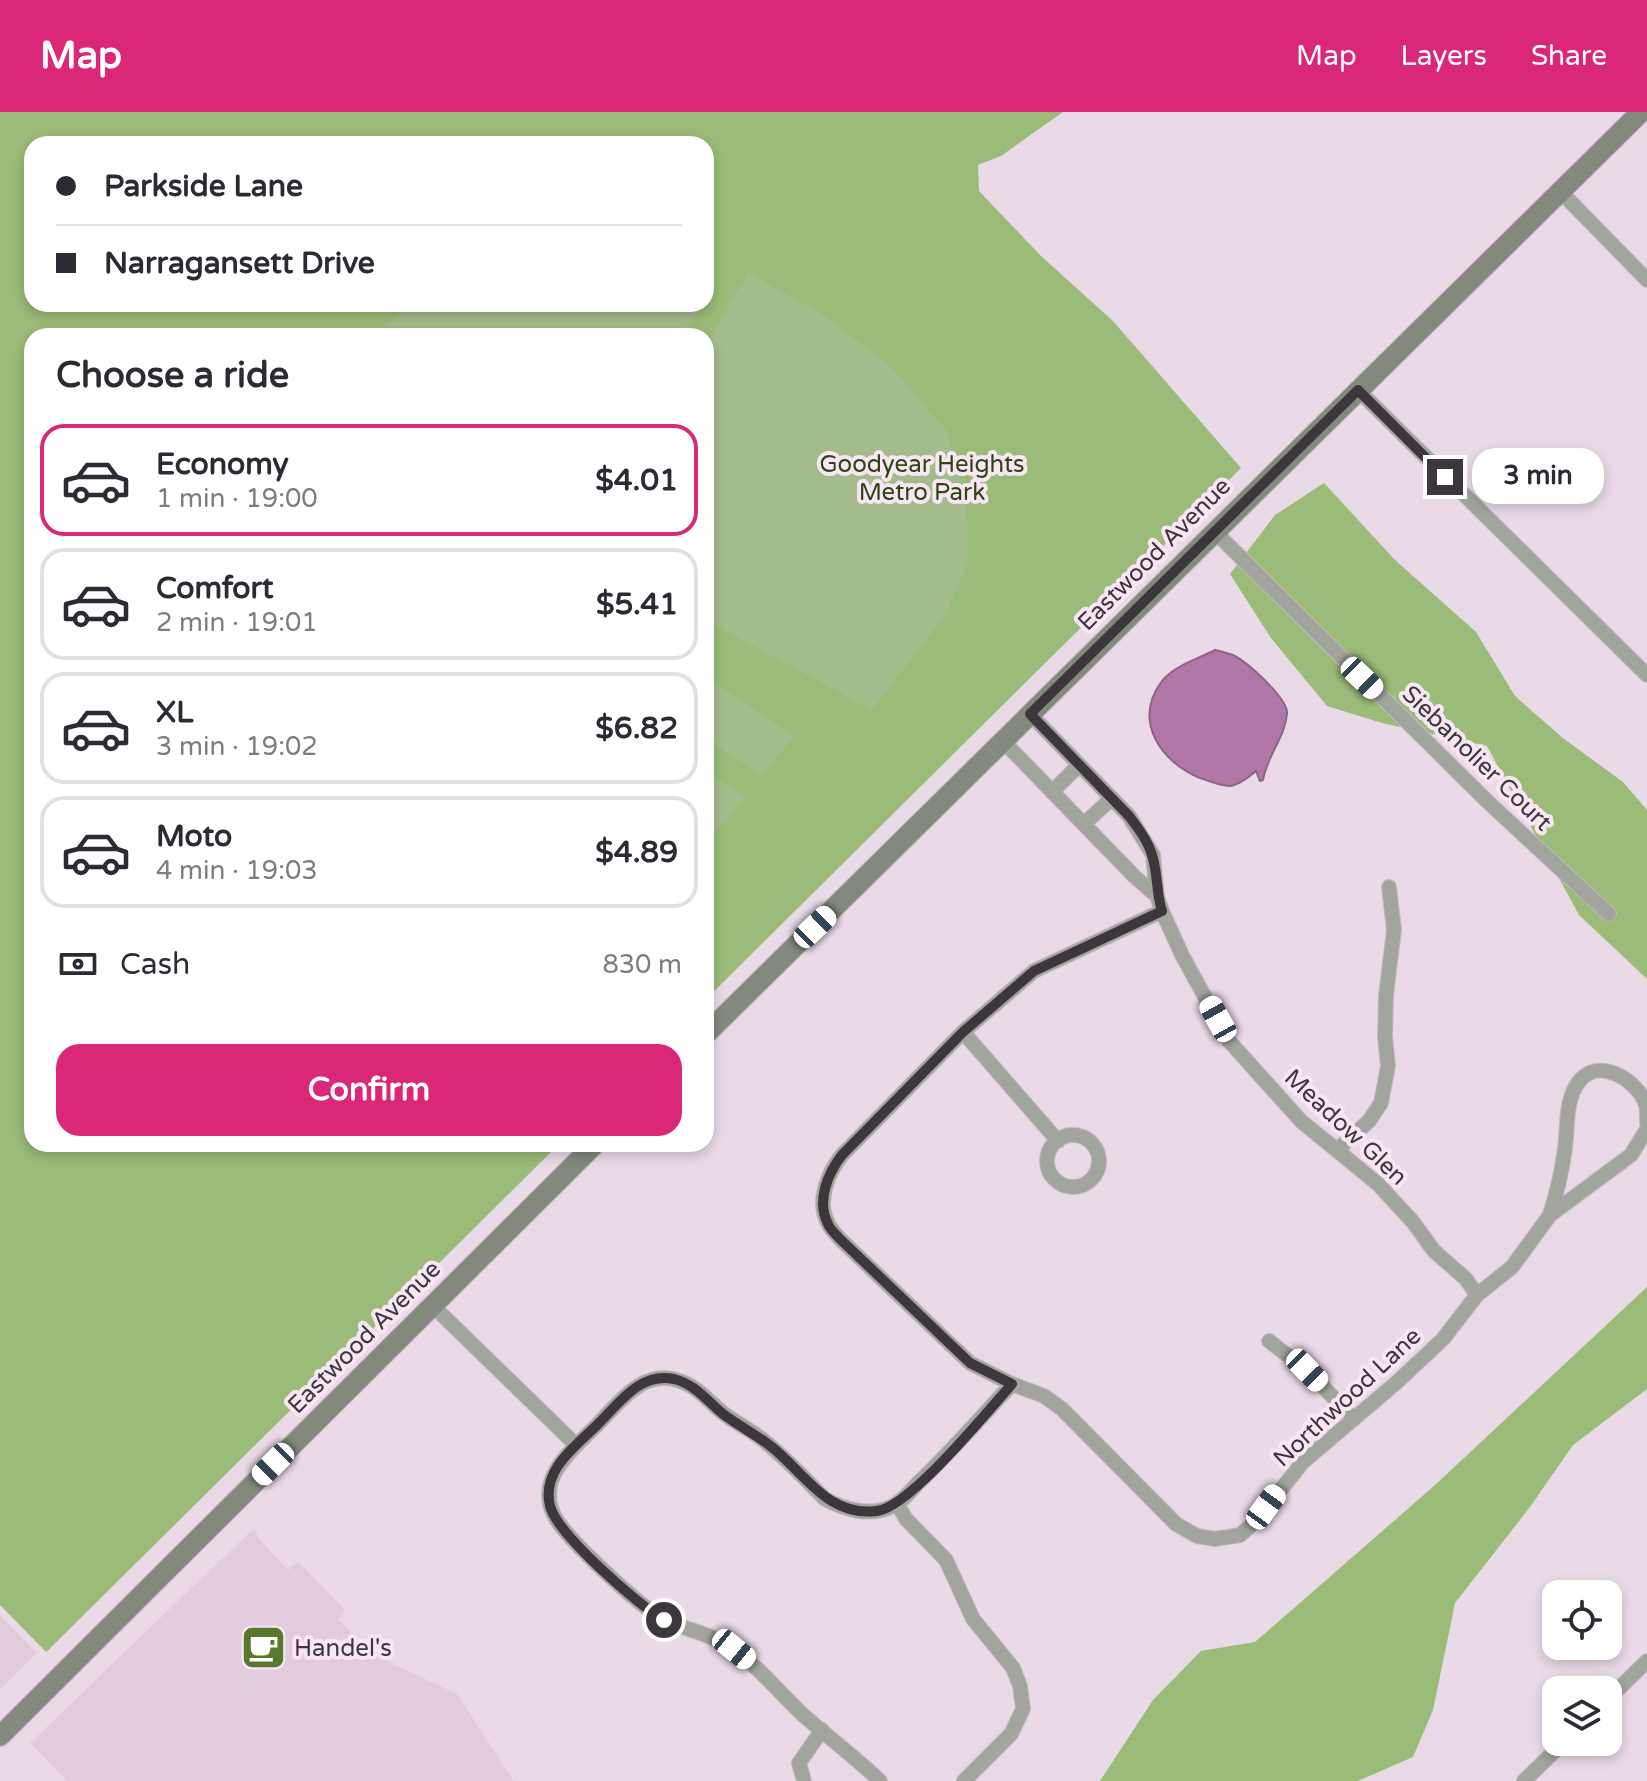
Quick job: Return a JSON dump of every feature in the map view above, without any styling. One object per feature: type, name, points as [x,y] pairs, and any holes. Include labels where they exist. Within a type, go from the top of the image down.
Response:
[{"type":"street","name":"Eastwood Avenue","points":[[714,1026],[1641,112]]},
{"type":"street","points":[[1561,192],[1647,280]]},
{"type":"street","points":[[1358,390],[1647,675]]},
{"type":"street","name":"Siebanolier Court","points":[[1214,531],[1489,803],[1609,914]]},
{"type":"street","name":"Meadow Glen","points":[[1030,714],[1129,816],[1153,855],[1157,896],[1162,911],[1229,1041],[1301,1121],[1378,1184],[1413,1222],[1434,1251],[1466,1279],[1477,1295]]},
{"type":"street","name":"Meadow Glen","points":[[1003,741],[1157,896]]},
{"type":"street","points":[[1052,792],[1079,765]]},
{"type":"street","points":[[1084,824],[1112,798]]},
{"type":"street","points":[[1337,1150],[1369,1121],[1381,1103],[1388,1066],[1386,1009],[1394,930],[1389,887]]},
{"type":"street","name":"Northwood Lane","points":[[1162,911],[1034,971],[963,1032],[833,1167],[824,1194],[826,1222],[970,1363],[1044,1396],[1062,1409],[1176,1524],[1197,1536],[1215,1539],[1240,1535],[1255,1522],[1303,1462],[1443,1339],[1477,1295],[1512,1267],[1550,1215],[1558,1192],[1570,1096],[1581,1079],[1599,1070],[1617,1073],[1634,1087],[1646,1105],[1647,1126],[1631,1155],[1550,1215]]},
{"type":"street","points":[[963,1032],[1058,1141]]},
{"type":"street","name":"Eastwood Avenue","points":[[0,1736],[587,1152]]},
{"type":"street","points":[[432,1305],[575,1444]]},
{"type":"street","points":[[1269,1341],[1307,1370],[1354,1419]]},
{"type":"street","points":[[880,1781],[734,1649],[651,1612],[629,1594],[559,1524],[550,1504],[551,1484],[558,1466],[575,1444],[640,1384],[669,1378],[698,1390],[723,1413],[781,1455],[825,1499],[835,1505],[862,1511],[887,1509],[897,1504],[937,1465],[1012,1384]]},
{"type":"street","points":[[897,1504],[906,1519],[946,1560],[973,1619],[1013,1668],[1020,1686],[1023,1709],[1011,1734],[964,1781]]},
{"type":"street","points":[[1622,1685],[1647,1661]]},
{"type":"street","points":[[804,1781],[799,1763],[822,1730]]},
{"type":"street","points":[[1524,1781],[1550,1756]]},
{"type":"shaded area","points":[[1215,650],[1233,655],[1248,665],[1286,707],[1286,722],[1263,780],[1260,781],[1256,771],[1230,786],[1200,778],[1173,762],[1155,738],[1150,711],[1153,696],[1162,681],[1180,667]]},
{"type":"shaded area","points":[[254,1528],[259,1539],[288,1570],[298,1562],[345,1610],[338,1619],[360,1642],[389,1662],[457,1694],[514,1781],[67,1781],[30,1743]]},
{"type":"shaded area","points":[[0,1615],[37,1653],[0,1690]]},
{"type":"green space","name":"Goodyear Heights Metro Park","points":[[0,112],[867,112],[1230,480],[714,991],[714,328],[24,328],[24,915]]},
{"type":"green space","name":"Goodyear Heights Metro Park","points":[[0,112],[1063,112],[1001,156],[978,165],[979,191],[1041,256],[1113,321],[1241,468],[714,991],[714,833],[745,797],[714,776],[714,743],[763,776],[794,736],[714,682],[714,624],[872,710],[946,614],[968,562],[967,503],[947,431],[890,366],[819,312],[748,273],[714,331],[714,328],[689,328],[698,312],[714,312],[714,136],[24,136],[24,312],[403,312],[381,328],[24,328],[24,1152],[551,1152],[46,1652],[0,1605]]},
{"type":"green space","points":[[1324,483],[1395,560],[1476,632],[1515,696],[1564,739],[1623,782],[1647,810],[1647,979],[1579,915],[1487,746],[1382,723],[1327,706],[1271,638],[1230,574],[1275,515]]},
{"type":"green space","name":"Goodyear Heights Metro Park","points":[[31,1152],[551,1152],[46,1652]]},
{"type":"green space","points":[[1647,1287],[1647,1389],[1573,1445],[1530,1507],[1455,1603],[1433,1710],[1413,1757],[1358,1781],[1100,1781],[1153,1700],[1201,1651],[1255,1642],[1434,1486]]},
{"type":"place","name":"Handel's","points":[[263,1648]]},
{"type":"route","points":[[664,1620],[629,1594],[559,1524],[553,1515],[549,1495],[563,1458],[640,1384],[669,1378],[698,1390],[723,1413],[781,1455],[825,1499],[835,1505],[862,1511],[887,1509],[897,1504],[1012,1384],[970,1363],[840,1239],[826,1222],[824,1194],[826,1182],[842,1155],[987,1010],[1034,971],[1162,911],[1157,896],[1153,855],[1142,834],[1129,816],[1030,714],[1358,390],[1445,477]]}]
